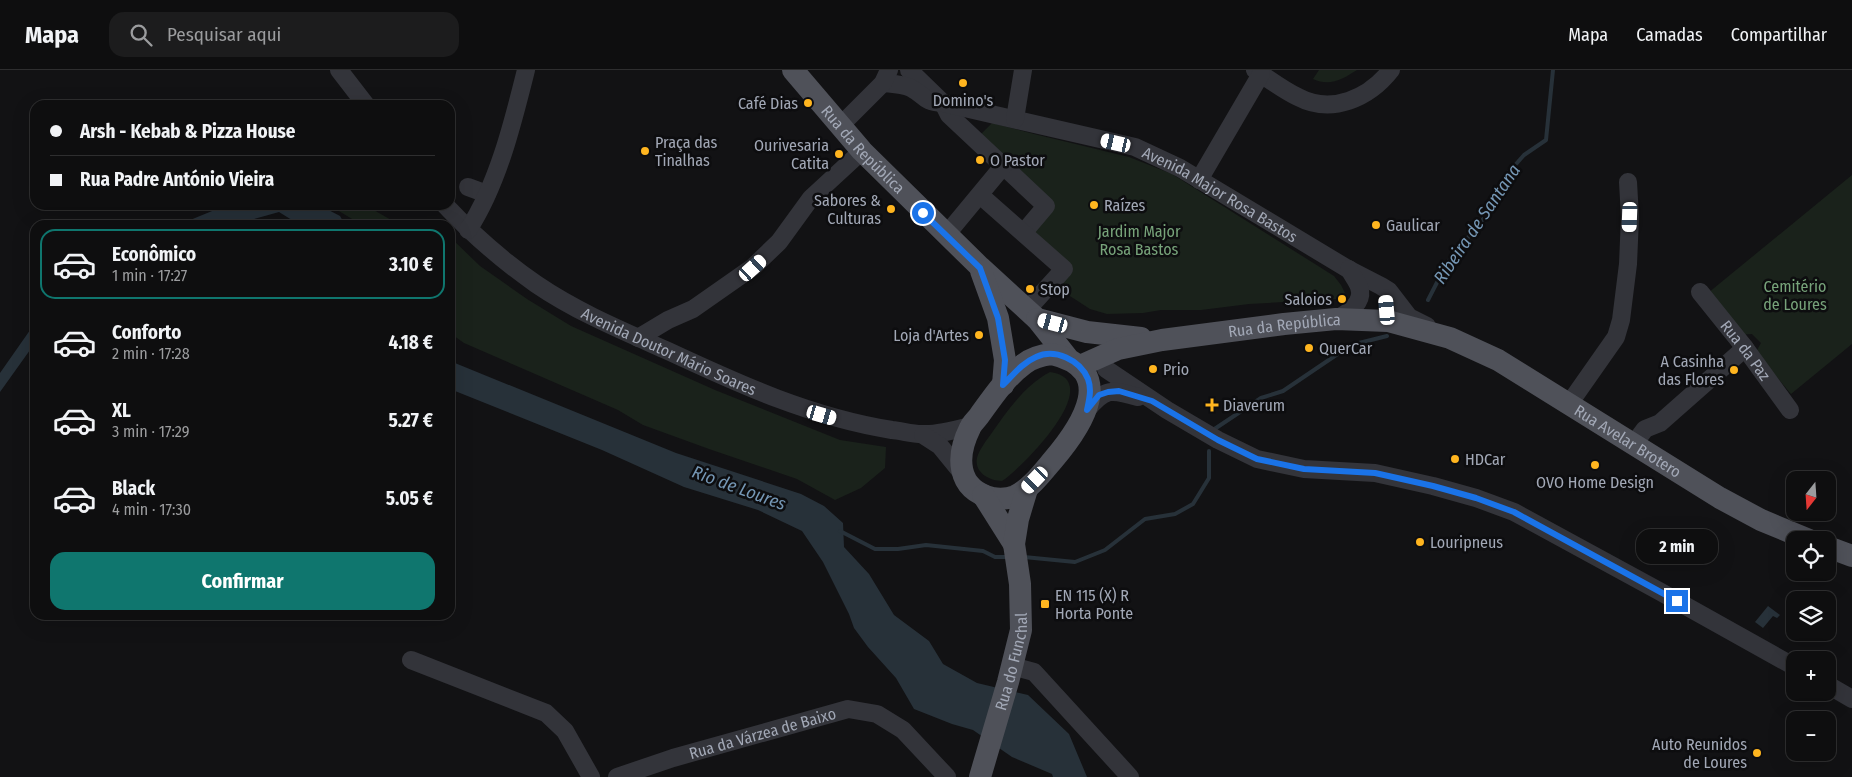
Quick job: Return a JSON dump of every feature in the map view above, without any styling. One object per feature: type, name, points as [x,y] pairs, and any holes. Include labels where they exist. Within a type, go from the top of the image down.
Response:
[{"type":"main road","name":"Rua da República","points":[[793,70],[862,151],[980,268],[1032,314],[1074,362],[1118,349],[1162,340],[1336,319],[1380,320],[1450,338]]},
{"type":"main road","name":"Rua da República","points":[[980,268],[998,318],[1005,360],[1003,385]]},
{"type":"main road","points":[[1032,314],[1087,332],[1162,340]]},
{"type":"main road","name":"Rua Avelar Brotero","points":[[1450,338],[1498,360],[1720,498],[1761,520],[1787,531]]},
{"type":"main road","points":[[1088,403],[1088,380],[1074,362],[1052,354],[1037,356],[1024,364],[1003,385],[970,426],[960,458],[962,473],[970,486],[983,495],[998,499],[1013,497],[1026,489],[1060,452],[1075,431],[1118,349]]},
{"type":"main road","name":"Rua do Funchal","points":[[982,769],[1010,674],[1020,630],[1020,584],[1014,544],[1026,489]]},
{"type":"main road","name":"Rua do Funchal","points":[[983,495],[1014,544]]},
{"type":"main road","points":[[1836,550],[1852,556]]},
{"type":"street","points":[[339,70],[362,100]]},
{"type":"street","points":[[468,230],[485,201],[512,126],[526,70]]},
{"type":"street","points":[[909,70],[942,103],[949,115],[1046,206],[1024,232]]},
{"type":"street","points":[[1015,119],[1023,70]]},
{"type":"street","points":[[1200,180],[1258,72],[1298,98],[1314,104],[1329,105],[1347,102],[1365,94],[1384,79],[1391,70]]},
{"type":"street","name":"Avenida Major Rosa Bastos","points":[[841,125],[886,77],[911,88],[930,102],[1015,119],[1135,147],[1180,168],[1348,269]]},
{"type":"street","points":[[638,338],[668,320],[693,309],[747,272],[779,242],[811,198],[862,151]]},
{"type":"street","points":[[946,235],[1004,165]]},
{"type":"street","points":[[1569,404],[1616,337],[1621,320],[1628,264],[1630,217],[1628,182]]},
{"type":"street","points":[[468,187],[485,201]]},
{"type":"street","points":[[980,195],[1064,269],[1032,314]]},
{"type":"street","name":"Avenida Doutor Mário Soares","points":[[450,210],[487,247],[538,285],[571,306],[743,386],[806,410],[839,420],[924,434],[951,431],[970,426]]},
{"type":"street","points":[[1348,269],[1389,291],[1409,317],[1450,338]]},
{"type":"street","points":[[1336,319],[1351,311],[1359,300],[1360,288],[1348,269]]},
{"type":"street","points":[[1348,269],[1365,283],[1370,301],[1380,320]]},
{"type":"street","points":[[1380,320],[1386,300],[1381,286]]},
{"type":"street","name":"Rua da Paz","points":[[1700,292],[1790,410]]},
{"type":"street","points":[[1639,448],[1656,438],[1660,423],[1744,348]]},
{"type":"street","points":[[1106,369],[1152,401],[1218,440],[1257,459],[1304,469],[1375,473],[1476,498],[1514,512],[1786,662]]},
{"type":"street","points":[[1088,403],[1099,395],[1119,391],[1152,401]]},
{"type":"street","points":[[924,434],[940,446],[962,473]]},
{"type":"street","points":[[411,660],[546,713],[565,731],[591,777]]},
{"type":"street","points":[[1010,674],[1034,672],[1130,777]]},
{"type":"street","points":[[1836,690],[1852,699]]},
{"type":"street","name":"Rua da Várzea de Baixo","points":[[616,777],[673,758],[848,709],[877,714],[904,730],[947,777]]},
{"type":"green space","points":[[1319,70],[1357,70],[1336,81],[1325,82],[1313,79]]},
{"type":"green space","name":"Jardim Major Rosa Bastos","points":[[992,123],[1129,157],[1172,174],[1334,276],[1345,293],[1336,299],[1249,304],[1201,310],[1161,310],[1143,313],[1107,314],[1090,309],[1056,287],[1071,266],[1032,231],[1055,206],[981,134]]},
{"type":"green space","name":"Cemitério de Loures","points":[[1852,175],[1852,344],[1791,394],[1756,352],[1761,343],[1752,334],[1737,335],[1708,293]]},
{"type":"green space","points":[[337,210],[374,210],[391,220],[354,220]]},
{"type":"green space","points":[[455,242],[480,266],[527,299],[571,326],[715,390],[840,440],[886,447],[885,468],[861,488],[835,500],[797,479],[643,425],[618,410],[464,343],[455,337]]},
{"type":"green space","points":[[1050,372],[1066,378],[1070,391],[1066,407],[1056,425],[1026,460],[1002,481],[988,478],[978,468],[977,458],[981,449],[1024,391]]},
{"type":"water","points":[[215,210],[329,210],[340,216],[342,220],[292,220],[279,212],[251,220],[190,220]]},
{"type":"water","points":[[30,330],[30,350],[0,392],[0,373]]},
{"type":"water","name":"Rio de Loures","points":[[455,363],[676,453],[801,494],[824,506],[843,523],[844,547],[869,574],[894,615],[929,641],[943,664],[977,683],[1028,695],[1069,734],[1087,777],[1053,777],[1052,774],[1012,757],[973,730],[914,709],[896,678],[868,647],[854,628],[823,562],[802,531],[758,510],[684,487],[602,450],[455,391]]},
{"type":"water","points":[[1768,606],[1780,615],[1777,618],[1773,616],[1763,628],[1755,622]]},
{"type":"waterway","name":"Ribeira de Santana","points":[[1428,300],[1447,263],[1489,212],[1509,172],[1524,155],[1546,140],[1553,70]]},
{"type":"waterway","points":[[1213,430],[1261,398],[1283,391],[1351,345],[1387,336]]},
{"type":"waterway","points":[[1024,557],[1075,562],[1105,550],[1145,519],[1175,514],[1193,504],[1209,478],[1209,451]]},
{"type":"waterway","points":[[840,531],[875,549],[898,549],[926,545],[983,551],[995,557],[1009,557]]},
{"type":"place","name":"Domino's","points":[[963,83]]},
{"type":"place","name":"Café Dias","points":[[808,103]]},
{"type":"place","name":"Praça das Tinalhas","points":[[645,151]]},
{"type":"place","name":"Ourivesaria Catita","points":[[839,154]]},
{"type":"place","name":"O Pastor","points":[[980,160]]},
{"type":"place","name":"Raízes","points":[[1094,205]]},
{"type":"place","name":"Sabores & Culturas","points":[[891,209]]},
{"type":"place","name":"Gaulicar","points":[[1376,225]]},
{"type":"place","name":"Stop","points":[[1030,289]]},
{"type":"place","name":"Saloios","points":[[1342,299]]},
{"type":"place","name":"Loja d'Artes","points":[[979,335]]},
{"type":"place","name":"QuerCar","points":[[1309,348]]},
{"type":"place","name":"Prio","points":[[1153,369]]},
{"type":"place","name":"A Casinha das Flores","points":[[1734,370]]},
{"type":"place","name":"Diaverum","points":[[1212,405]]},
{"type":"place","name":"HDCar","points":[[1455,459]]},
{"type":"place","name":"OVO Home Design","points":[[1595,465]]},
{"type":"place","name":"Louripneus","points":[[1420,542]]},
{"type":"place","name":"EN 115 (X) R Horta Ponte","points":[[1045,604]]},
{"type":"place","name":"Auto Reunidos de Loures","points":[[1757,753]]},
{"type":"route","points":[[923,213],[980,268],[998,318],[1005,360],[1003,385],[1024,364],[1037,356],[1052,354],[1067,358],[1080,366],[1088,380],[1090,395],[1087,410],[1099,395],[1119,391],[1152,401],[1218,440],[1257,459],[1304,469],[1375,473],[1476,498],[1514,512],[1677,601]]}]
